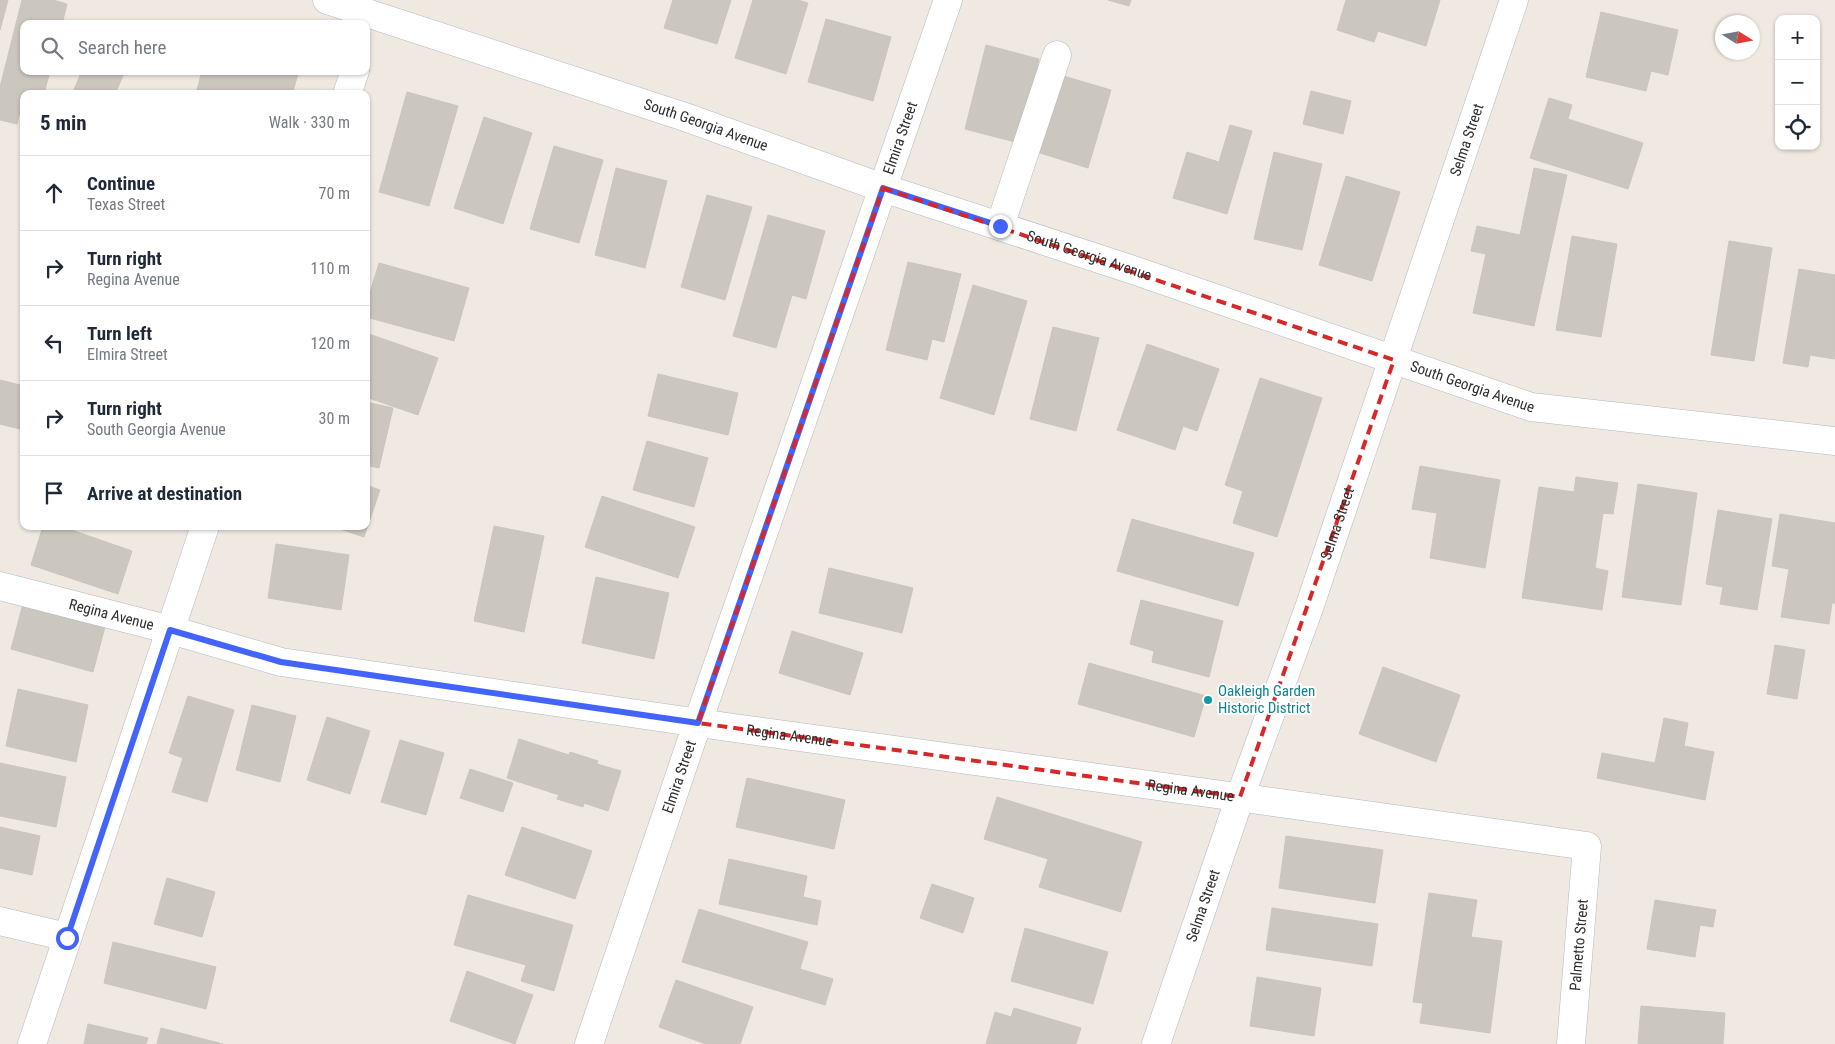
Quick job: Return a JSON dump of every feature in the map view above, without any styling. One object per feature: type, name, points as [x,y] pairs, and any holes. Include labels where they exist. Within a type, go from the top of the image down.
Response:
[{"type":"street","name":"South Georgia Avenue","points":[[327,0],[373,17],[685,117],[883,188],[1532,407],[1835,441]]},
{"type":"street","name":"Elmira Street","points":[[589,1044],[948,0]]},
{"type":"street","name":"Selma Street","points":[[1156,1044],[1240,797],[1310,608],[1514,0]]},
{"type":"street","points":[[1000,226],[1057,55]]},
{"type":"street","points":[[349,90],[354,75]]},
{"type":"street","points":[[32,1044],[204,530]]},
{"type":"street","name":"Regina Avenue","points":[[0,586],[170,630],[281,662],[698,723],[1587,846]]},
{"type":"street","name":"Palmetto Street","points":[[1571,1044],[1587,846]]},
{"type":"street","points":[[0,921],[67,938]]},
{"type":"highlighted area","points":[[883,188],[1394,360],[1240,797],[698,723]]},
{"type":"building","points":[[0,0],[8,0],[0,30]]},
{"type":"building","points":[[22,0],[53,0],[67,4],[63,20],[20,20],[20,75],[49,75],[45,90],[20,90],[20,111],[17,124],[0,120],[0,87]]},
{"type":"building","points":[[673,0],[731,0],[717,44],[664,28]]},
{"type":"building","points":[[753,0],[798,0],[808,3],[786,74],[735,58]]},
{"type":"building","points":[[1108,0],[1131,0],[1129,6]]},
{"type":"building","points":[[1346,0],[1440,0],[1426,46],[1378,31],[1374,42],[1337,30]]},
{"type":"building","points":[[1601,12],[1678,30],[1668,75],[1651,71],[1646,91],[1586,77]]},
{"type":"building","points":[[826,19],[891,37],[873,101],[808,82]]},
{"type":"building","points":[[986,45],[1039,59],[1019,143],[965,129]]},
{"type":"building","points":[[80,75],[123,75],[117,90],[74,90]]},
{"type":"building","points":[[201,75],[298,75],[293,90],[197,90]]},
{"type":"building","points":[[1060,75],[1111,90],[1088,168],[1037,152]]},
{"type":"building","points":[[1311,91],[1351,101],[1343,134],[1303,124]]},
{"type":"building","points":[[407,92],[458,106],[429,206],[379,192]]},
{"type":"building","points":[[1549,98],[1572,105],[1568,119],[1643,143],[1628,189],[1530,158]]},
{"type":"building","points":[[484,117],[532,133],[503,224],[454,208]]},
{"type":"building","points":[[1230,125],[1252,131],[1227,214],[1173,198],[1187,152],[1219,162]]},
{"type":"building","points":[[554,146],[603,160],[579,243],[530,229]]},
{"type":"building","points":[[1274,152],[1322,164],[1302,250],[1254,239]]},
{"type":"building","points":[[616,168],[667,181],[645,268],[595,255]]},
{"type":"building","points":[[1534,168],[1567,175],[1534,326],[1473,313],[1486,254],[1471,251],[1477,226],[1520,235]]},
{"type":"building","points":[[1346,176],[1400,192],[1372,281],[1319,265]]},
{"type":"building","points":[[707,195],[752,207],[725,300],[681,287]]},
{"type":"building","points":[[768,215],[825,231],[806,299],[792,295],[776,348],[733,336]]},
{"type":"building","points":[[1572,236],[1617,244],[1601,337],[1556,330]]},
{"type":"building","points":[[1729,241],[1772,248],[1754,361],[1711,355]]},
{"type":"building","points":[[908,262],[961,274],[944,342],[932,339],[927,360],[886,350]]},
{"type":"building","points":[[379,263],[469,288],[454,341],[370,318],[370,293]]},
{"type":"building","points":[[1799,269],[1835,275],[1835,359],[1810,355],[1808,367],[1783,363]]},
{"type":"building","points":[[973,285],[1027,301],[994,415],[940,398]]},
{"type":"building","points":[[1053,327],[1099,338],[1076,431],[1030,419]]},
{"type":"building","points":[[370,334],[438,358],[418,415],[370,398]]},
{"type":"building","points":[[1147,344],[1219,369],[1197,431],[1183,426],[1175,450],[1117,430]]},
{"type":"building","points":[[658,374],[738,393],[728,435],[648,416]]},
{"type":"building","points":[[1260,378],[1322,398],[1277,537],[1233,523],[1243,491],[1225,485]]},
{"type":"building","points":[[0,380],[20,385],[20,429],[0,424]]},
{"type":"building","points":[[370,403],[393,408],[379,468],[370,466]]},
{"type":"building","points":[[647,441],[708,458],[694,507],[633,490]]},
{"type":"building","points":[[1420,466],[1500,480],[1485,568],[1430,558],[1437,513],[1412,509]]},
{"type":"building","points":[[1576,477],[1618,483],[1613,514],[1603,513],[1595,568],[1608,571],[1602,610],[1522,598],[1539,487],[1574,492]]},
{"type":"building","points":[[1638,484],[1697,493],[1681,605],[1622,597]]},
{"type":"building","points":[[370,486],[380,490],[370,519]]},
{"type":"building","points":[[602,496],[695,527],[678,578],[585,547]]},
{"type":"building","points":[[1718,510],[1772,519],[1757,610],[1720,604],[1723,587],[1706,584]]},
{"type":"building","points":[[1780,514],[1835,523],[1835,603],[1832,603],[1829,624],[1781,617],[1789,569],[1772,566]]},
{"type":"building","points":[[1132,519],[1254,553],[1238,606],[1117,571]]},
{"type":"building","points":[[494,526],[544,536],[524,632],[474,621]]},
{"type":"building","points":[[42,530],[72,530],[132,551],[118,594],[31,565]]},
{"type":"building","points":[[343,530],[366,530],[364,537]]},
{"type":"building","points":[[276,544],[349,555],[341,610],[268,598]]},
{"type":"building","points":[[829,568],[913,588],[902,633],[819,613]]},
{"type":"building","points":[[596,577],[669,593],[654,659],[582,643]]},
{"type":"building","points":[[24,600],[106,623],[93,672],[11,649]]},
{"type":"building","points":[[1141,600],[1223,621],[1209,677],[1152,662],[1154,651],[1130,644]]},
{"type":"building","points":[[792,631],[863,653],[850,695],[779,673]]},
{"type":"building","points":[[1775,645],[1805,650],[1797,699],[1767,694]]},
{"type":"building","points":[[1089,663],[1206,696],[1194,737],[1078,704]]},
{"type":"building","points":[[1383,667],[1460,695],[1436,762],[1359,734]]},
{"type":"building","points":[[18,689],[88,705],[76,762],[6,746]]},
{"type":"building","points":[[188,696],[234,710],[207,802],[172,792],[183,758],[169,753]]},
{"type":"building","points":[[252,705],[296,716],[280,782],[236,770]]},
{"type":"building","points":[[327,717],[370,731],[350,794],[307,780]]},
{"type":"building","points":[[1664,718],[1688,723],[1684,746],[1714,752],[1705,800],[1597,778],[1602,753],[1655,763]]},
{"type":"building","points":[[519,739],[569,755],[570,752],[598,761],[597,764],[621,771],[608,811],[584,803],[583,807],[557,799],[559,795],[507,778]]},
{"type":"building","points":[[400,740],[444,753],[426,815],[381,802]]},
{"type":"building","points":[[0,763],[66,777],[56,827],[0,816]]},
{"type":"building","points":[[470,769],[513,783],[503,812],[460,798]]},
{"type":"building","points":[[747,778],[845,800],[834,849],[736,827]]},
{"type":"building","points":[[997,797],[1142,842],[1121,912],[1039,887],[1048,859],[984,839]]},
{"type":"building","points":[[0,827],[40,836],[32,875],[0,868]]},
{"type":"building","points":[[522,827],[592,851],[575,899],[505,875]]},
{"type":"building","points":[[1286,836],[1383,850],[1375,903],[1279,888]]},
{"type":"building","points":[[729,859],[807,876],[803,897],[821,901],[817,925],[719,904]]},
{"type":"building","points":[[167,878],[215,892],[202,937],[154,924]]},
{"type":"building","points":[[932,884],[974,898],[963,933],[920,918]]},
{"type":"building","points":[[1429,893],[1477,900],[1471,937],[1502,941],[1490,1033],[1420,1023],[1423,1003],[1413,1002]]},
{"type":"building","points":[[468,895],[573,925],[554,991],[521,981],[526,965],[454,945]]},
{"type":"building","points":[[1655,900],[1716,910],[1713,927],[1700,925],[1695,957],[1647,949]]},
{"type":"building","points":[[1272,908],[1378,924],[1372,966],[1266,950]]},
{"type":"building","points":[[699,909],[808,942],[800,969],[833,979],[825,1005],[682,962]]},
{"type":"building","points":[[1025,928],[1108,952],[1093,1004],[1011,981]]},
{"type":"building","points":[[113,942],[216,967],[206,1009],[104,983]]},
{"type":"building","points":[[467,971],[533,995],[515,1044],[450,1021]]},
{"type":"building","points":[[1257,977],[1321,988],[1314,1036],[1250,1026]]},
{"type":"building","points":[[676,980],[753,1007],[740,1044],[706,1044],[659,1027]]},
{"type":"building","points":[[1641,1006],[1725,1013],[1723,1044],[1638,1044]]},
{"type":"building","points":[[1014,1008],[1081,1028],[1076,1044],[986,1044],[995,1012],[1011,1017]]},
{"type":"building","points":[[88,1024],[148,1038],[146,1044],[84,1044]]},
{"type":"building","points":[[161,1028],[223,1044],[157,1044]]},
{"type":"place","name":"Oakleigh Garden Historic District","points":[[1208,700]]},
{"type":"route","points":[[67,938],[170,630],[281,662],[698,723],[883,188],[1000,226]]}]
